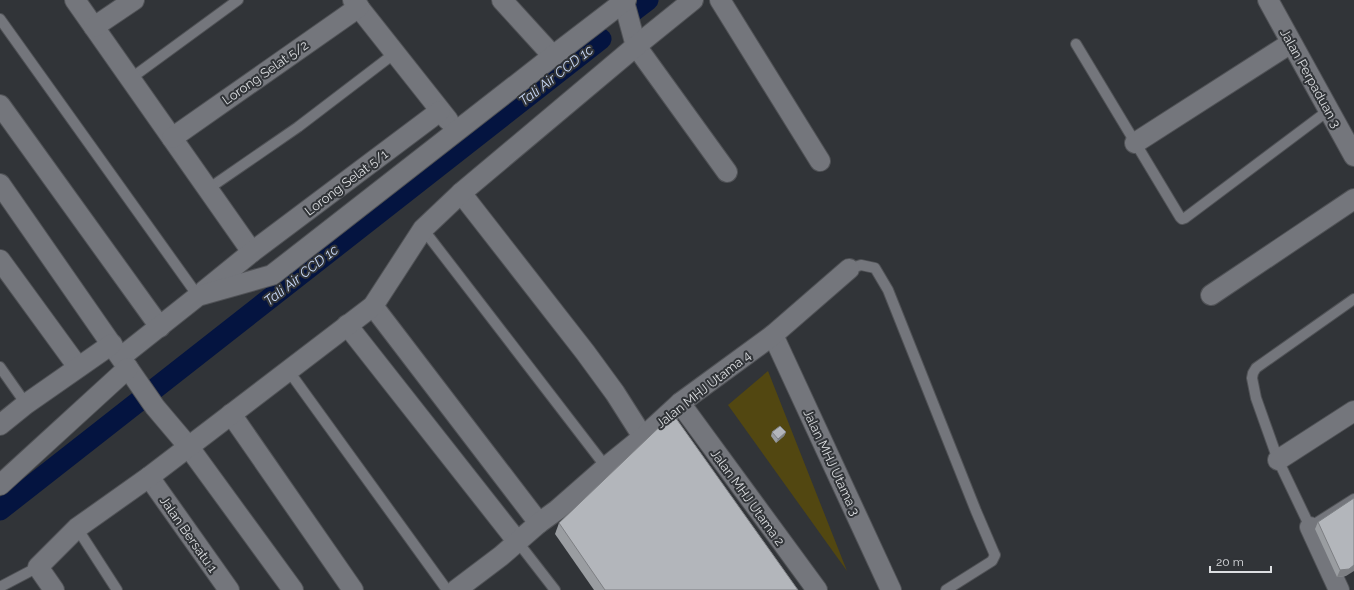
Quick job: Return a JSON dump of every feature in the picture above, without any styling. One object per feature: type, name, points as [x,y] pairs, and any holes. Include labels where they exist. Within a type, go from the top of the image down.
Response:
[{"type":"street","points":[[75,0],[252,252]]},
{"type":"street","points":[[94,27],[134,0]]},
{"type":"street","points":[[502,0],[553,56]]},
{"type":"street","points":[[54,590],[38,567],[77,528],[149,477],[373,306],[423,228],[461,193],[693,0]]},
{"type":"street","points":[[720,0],[820,161]]},
{"type":"street","name":"Jalan Perpaduan 3","points":[[1268,0],[1354,156]]},
{"type":"street","points":[[198,296],[272,275],[625,1],[636,46],[727,172]]},
{"type":"street","points":[[356,3],[457,131]]},
{"type":"street","name":"Lorong Selat 5/2","points":[[172,138],[356,3]]},
{"type":"street","points":[[1135,143],[1291,43]]},
{"type":"street","points":[[0,104],[160,326]]},
{"type":"street","name":"Lorong Selat 5/1","points":[[120,356],[252,252],[440,111]]},
{"type":"street","points":[[0,184],[155,407],[188,446],[293,590]]},
{"type":"street","points":[[461,193],[585,352],[615,393],[643,436]]},
{"type":"street","points":[[1211,295],[1354,199]]},
{"type":"street","points":[[0,260],[78,367]]},
{"type":"street","name":"Jalan MHJ Utama 4","points":[[456,590],[501,556],[517,541],[557,510],[680,403],[773,335],[849,269]]},
{"type":"street","points":[[373,306],[539,523]]},
{"type":"street","points":[[347,325],[517,541]]},
{"type":"street","name":"Jalan MHJ Utama 3","points":[[773,335],[891,590]]},
{"type":"street","points":[[0,425],[26,404],[78,367],[120,356]]},
{"type":"street","points":[[1,481],[120,356]]},
{"type":"street","name":"Jalan MHJ Utama 2","points":[[680,403],[817,590]]},
{"type":"street","points":[[1278,460],[1354,411]]},
{"type":"street","points":[[231,414],[353,590]]},
{"type":"street","name":"Jalan Bersatu 1","points":[[149,477],[229,590]]},
{"type":"street","points":[[1310,527],[1339,590]]},
{"type":"lane","points":[[130,79],[238,0]]},
{"type":"lane","points":[[0,19],[198,296]]},
{"type":"lane","points":[[1076,44],[1180,217],[1184,219],[1329,110]]},
{"type":"lane","points":[[208,189],[298,127],[395,53]]},
{"type":"lane","points":[[423,228],[606,467]]},
{"type":"lane","points":[[849,269],[861,265],[874,268],[888,290],[995,555],[992,560],[946,590]]},
{"type":"lane","points":[[1354,299],[1256,368],[1253,373],[1253,386],[1256,398],[1278,460],[1310,527],[1354,499]]},
{"type":"lane","points":[[0,367],[26,404]]},
{"type":"lane","points":[[288,370],[447,590]]},
{"type":"lane","points":[[77,528],[117,590]]},
{"type":"lane","points":[[517,541],[555,590]]},
{"type":"lane","points":[[0,587],[38,567]]},
{"type":"shaded area","points":[[768,371],[847,571],[728,405]]},
{"type":"building","points":[[673,414],[798,590],[605,590],[559,523]]},
{"type":"building","points":[[780,426],[786,432],[778,439],[772,432]]},
{"type":"building","points":[[1354,498],[1354,565],[1349,569],[1340,570],[1318,522]]},
{"type":"waterway","name":"Tali Air CCD 1c","points":[[631,13],[648,0]]},
{"type":"waterway","name":"Tali Air CCD 1c","points":[[0,510],[601,39]]}]
